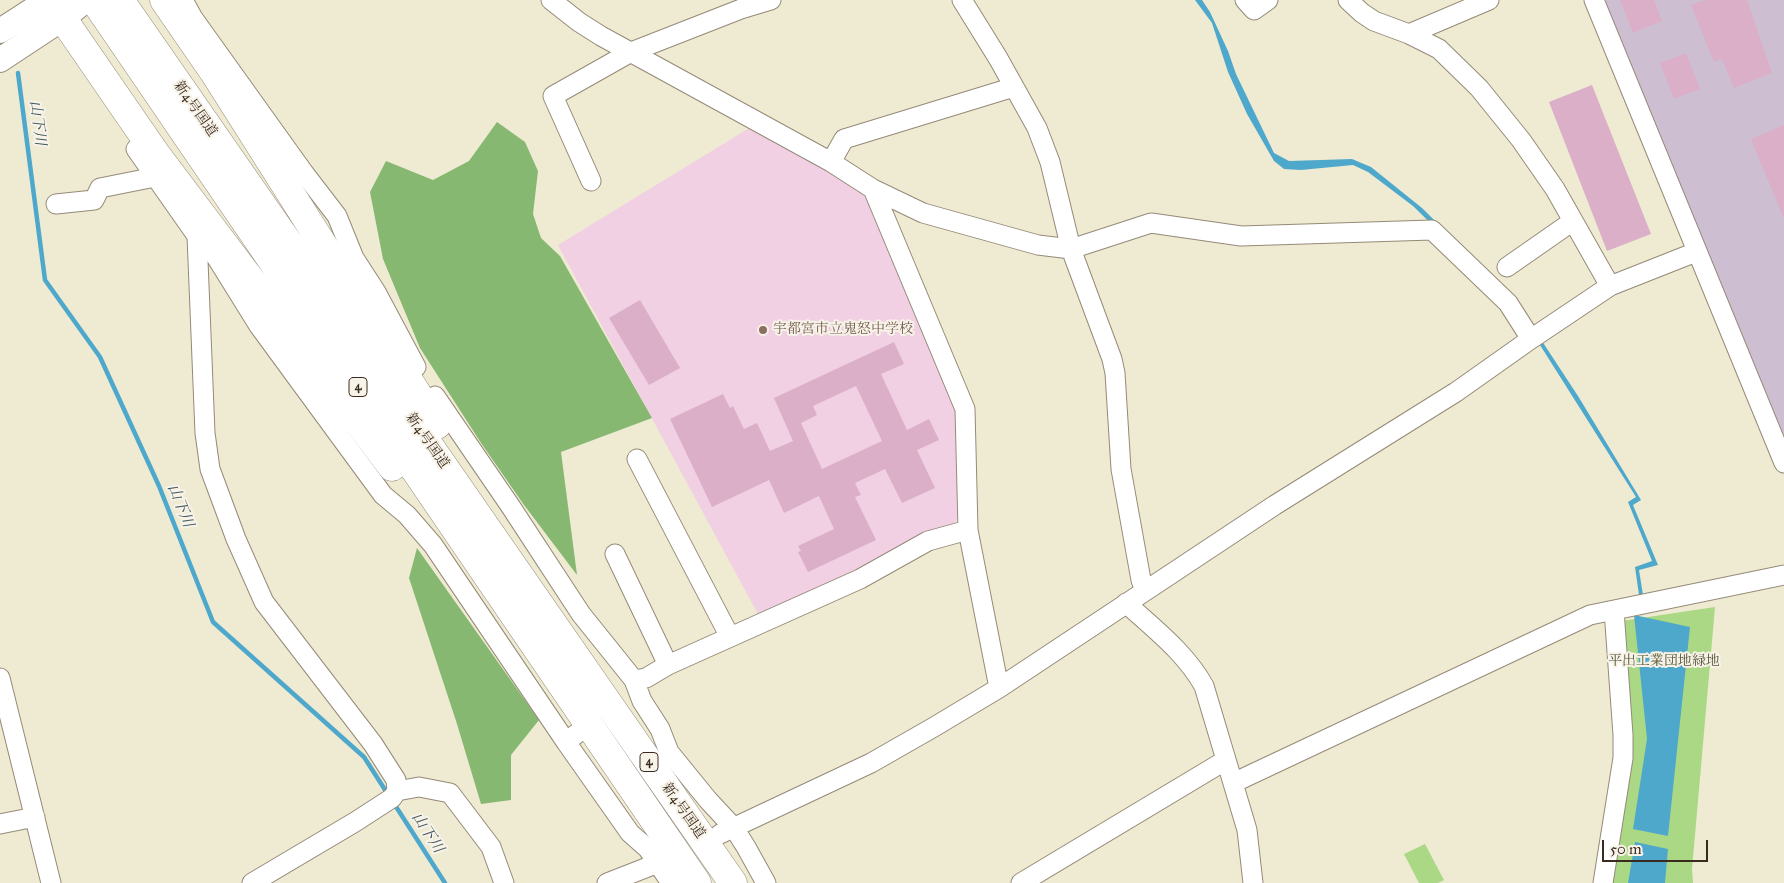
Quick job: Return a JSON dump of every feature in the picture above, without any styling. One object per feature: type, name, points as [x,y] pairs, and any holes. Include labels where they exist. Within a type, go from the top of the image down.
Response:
[{"type":"highway","name":"新4号国道","points":[[94,0],[137,43],[566,641],[733,883]]},
{"type":"highway","name":"新4号国道","points":[[120,0],[137,43],[589,724],[697,883]]},
{"type":"highway","points":[[164,0],[220,82],[531,574],[566,641]]},
{"type":"highway","points":[[53,6],[156,154],[390,465],[556,691],[589,724]]},
{"type":"main road","points":[[0,31],[53,6],[86,0]]},
{"type":"main road","points":[[0,60],[53,6]]},
{"type":"street","points":[[183,0],[193,18],[300,175],[337,216],[354,258],[376,292],[408,355],[581,614],[634,680],[642,701],[660,729],[669,752],[708,800],[727,831],[746,847],[766,883]]},
{"type":"street","points":[[551,0],[579,22],[631,52],[831,162],[873,189],[923,213],[1038,245],[1071,250],[1151,223],[1241,236],[1432,230],[1508,303],[1531,339]]},
{"type":"street","points":[[591,181],[553,96],[631,52],[741,9],[771,0]]},
{"type":"street","points":[[962,0],[1037,128],[1050,162],[1071,250],[1112,359],[1115,372],[1121,469],[1141,580],[1145,591]]},
{"type":"street","points":[[1245,0],[1254,10],[1268,0]]},
{"type":"street","points":[[1348,0],[1374,21],[1409,34],[1439,49],[1479,88],[1555,189],[1610,286]]},
{"type":"street","points":[[1409,34],[1489,0]]},
{"type":"street","points":[[1594,0],[1784,463]]},
{"type":"street","points":[[76,59],[155,177],[197,236],[206,244],[259,326],[382,495],[407,515],[433,545],[630,833],[648,849],[671,883]]},
{"type":"street","points":[[831,162],[844,139],[1014,87]]},
{"type":"street","points":[[56,204],[94,200],[100,188],[155,177]]},
{"type":"street","points":[[873,189],[965,409],[968,530],[999,688]]},
{"type":"street","points":[[1507,267],[1573,222]]},
{"type":"street","points":[[206,244],[205,433],[210,469],[236,539],[264,602],[373,744],[396,780],[397,791],[392,798],[355,822],[252,883]]},
{"type":"street","points":[[727,831],[871,764],[934,727],[999,688],[1275,505],[1456,392],[1610,286],[1696,252]]},
{"type":"street","points":[[637,459],[730,637]]},
{"type":"street","points":[[634,680],[646,678],[668,665],[860,579],[928,541],[968,530]]},
{"type":"street","points":[[615,554],[668,665]]},
{"type":"street","points":[[1233,783],[1590,615],[1784,575]]},
{"type":"street","points":[[1126,603],[1183,656],[1204,686],[1247,830],[1253,883]]},
{"type":"street","points":[[1603,883],[1623,758],[1614,610]]},
{"type":"street","points":[[0,678],[51,883]]},
{"type":"street","points":[[566,742],[589,724]]},
{"type":"street","points":[[1020,883],[1226,760]]},
{"type":"street","points":[[397,791],[419,787],[450,793],[491,847],[504,883]]},
{"type":"street","points":[[0,824],[35,817]]},
{"type":"street","points":[[607,883],[653,865]]},
{"type":"shaded area","points":[[1604,0],[1784,0],[1784,436]]},
{"type":"shaded area","name":"宇都宮市立鬼怒中学校","points":[[751,127],[865,191],[958,415],[960,514],[953,526],[759,616],[558,245]]},
{"type":"green space","points":[[497,122],[525,142],[538,171],[533,214],[541,238],[560,256],[652,418],[561,452],[577,575],[524,505],[481,443],[420,348],[383,259],[370,192],[386,161],[433,180],[469,161]]},
{"type":"green space","points":[[417,548],[539,720],[511,755],[511,800],[481,804],[409,578]]},
{"type":"green space","name":"平出工業団地緑地","points":[[1715,607],[1692,869],[1693,883],[1603,883],[1623,758],[1615,622]]},
{"type":"green space","points":[[1425,844],[1444,880],[1438,883],[1419,883],[1404,854]]},
{"type":"water","points":[[1195,0],[1202,0],[1210,12],[1228,51],[1236,74],[1274,153],[1289,161],[1352,159],[1371,167],[1422,208],[1515,300],[1578,396],[1641,500],[1633,505],[1658,565],[1639,570],[1643,595],[1639,595],[1635,567],[1652,561],[1628,502],[1636,497],[1511,302],[1413,206],[1368,172],[1353,165],[1301,170],[1284,169],[1274,161],[1247,114],[1228,72],[1212,23]]},
{"type":"water","points":[[1634,615],[1690,627],[1668,836],[1633,829],[1647,739]]},
{"type":"water","points":[[1635,842],[1668,849],[1665,883],[1628,883]]},
{"type":"building","points":[[1620,0],[1654,0],[1662,21],[1633,33]]},
{"type":"building","points":[[1705,0],[1747,0],[1772,73],[1734,88],[1722,59],[1714,62],[1691,5]]},
{"type":"building","points":[[1686,53],[1700,89],[1674,99],[1660,63]]},
{"type":"building","points":[[1592,85],[1651,234],[1607,251],[1549,102]]},
{"type":"building","points":[[1784,125],[1784,219],[1751,139]]},
{"type":"building","points":[[640,300],[680,368],[649,385],[609,318]]},
{"type":"building","points":[[894,342],[904,364],[881,374],[907,430],[929,419],[939,440],[917,450],[935,488],[902,503],[885,469],[855,483],[861,495],[855,497],[876,540],[808,572],[798,552],[801,551],[798,546],[834,529],[819,496],[784,513],[769,480],[712,507],[670,419],[723,394],[730,408],[733,406],[744,429],[757,423],[770,451],[793,441],[774,398]],"holes":[[[856,386],[882,441],[822,469],[801,423],[817,415],[813,406]]]},
{"type":"waterway","name":"山下川","points":[[18,73],[45,280],[100,357],[159,486],[213,622],[364,757],[389,796]]},
{"type":"waterway","name":"山下川","points":[[393,802],[445,883]]},
{"type":"place","name":"宇都宮市立鬼怒中学校","points":[[763,330]]}]
